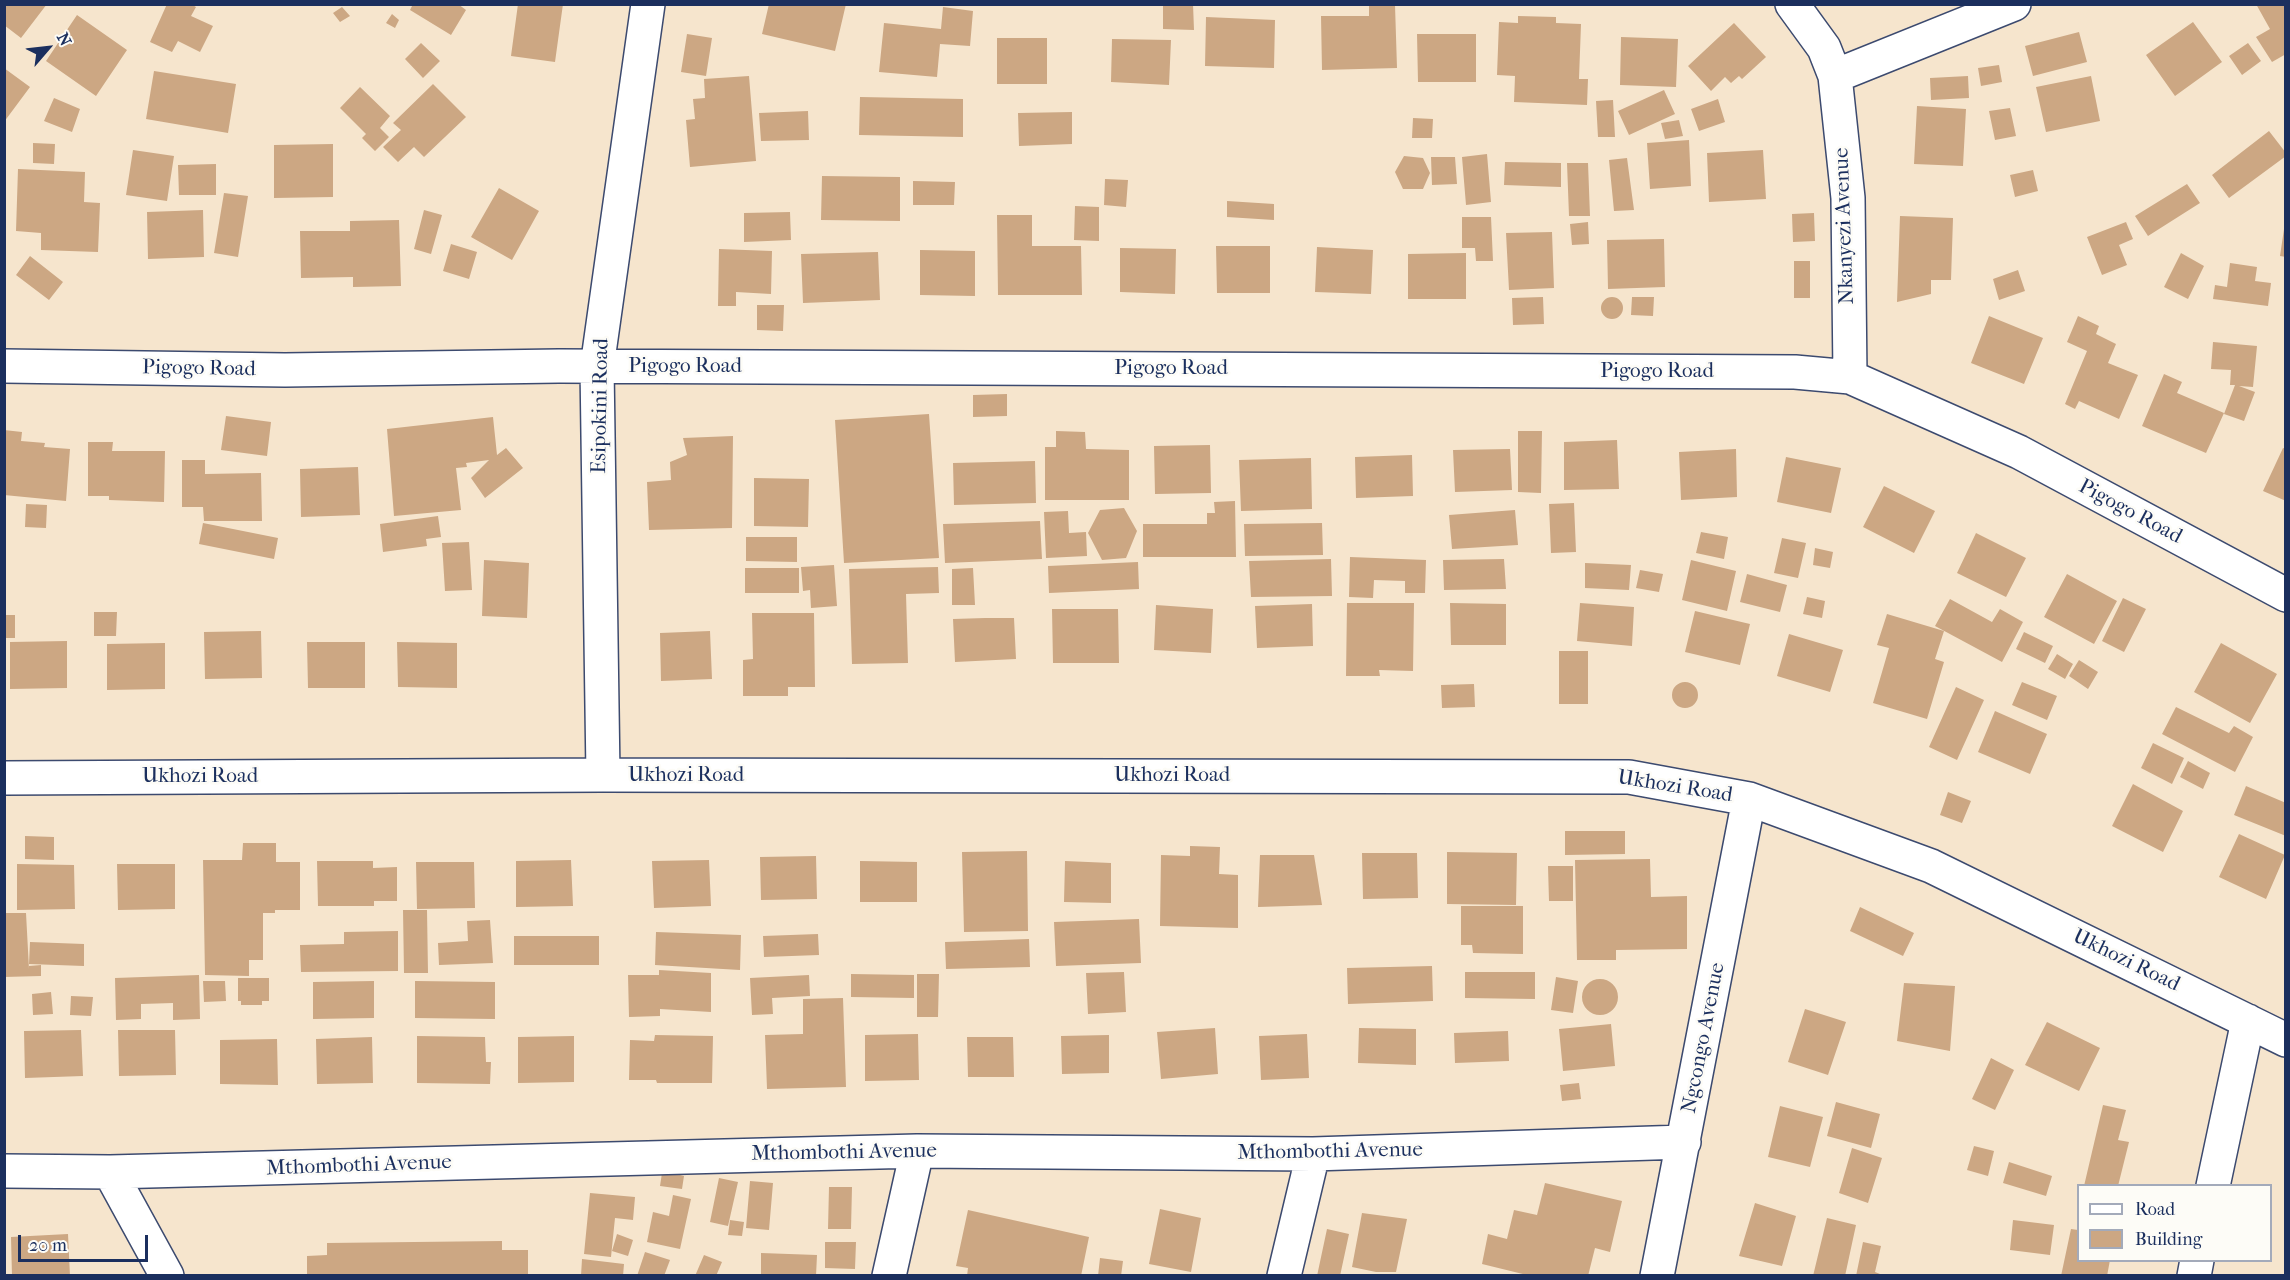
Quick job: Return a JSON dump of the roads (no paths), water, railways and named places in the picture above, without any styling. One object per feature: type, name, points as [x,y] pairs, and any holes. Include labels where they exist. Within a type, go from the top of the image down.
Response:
[{"type":"street","name":"Esipokini Road","points":[[603,776],[597,367],[648,4]]},
{"type":"street","name":"Nkanyezi Avenue","points":[[1792,4],[1824,48],[1835,76],[1848,198],[1850,377]]},
{"type":"street","points":[[1835,76],[2014,4]]},
{"type":"street","name":"Pigogo Road","points":[[4,366],[285,370],[597,367],[1783,372],[1850,377],[2019,452],[2286,595]]},
{"type":"street","name":"Ukhozi Road","points":[[4,778],[1629,777],[1749,799],[1931,866],[2286,1040]]},
{"type":"street","name":"Ngcongo Avenue","points":[[1657,1275],[1749,799]]},
{"type":"street","points":[[2213,1184],[2248,1021]]},
{"type":"street","name":"Mthombothi Avenue","points":[[4,1171],[110,1172],[917,1151],[1313,1154],[1684,1142]]},
{"type":"street","points":[[889,1275],[917,1151]]},
{"type":"street","points":[[1284,1275],[1313,1154]]},
{"type":"street","points":[[110,1172],[167,1275]]}]
